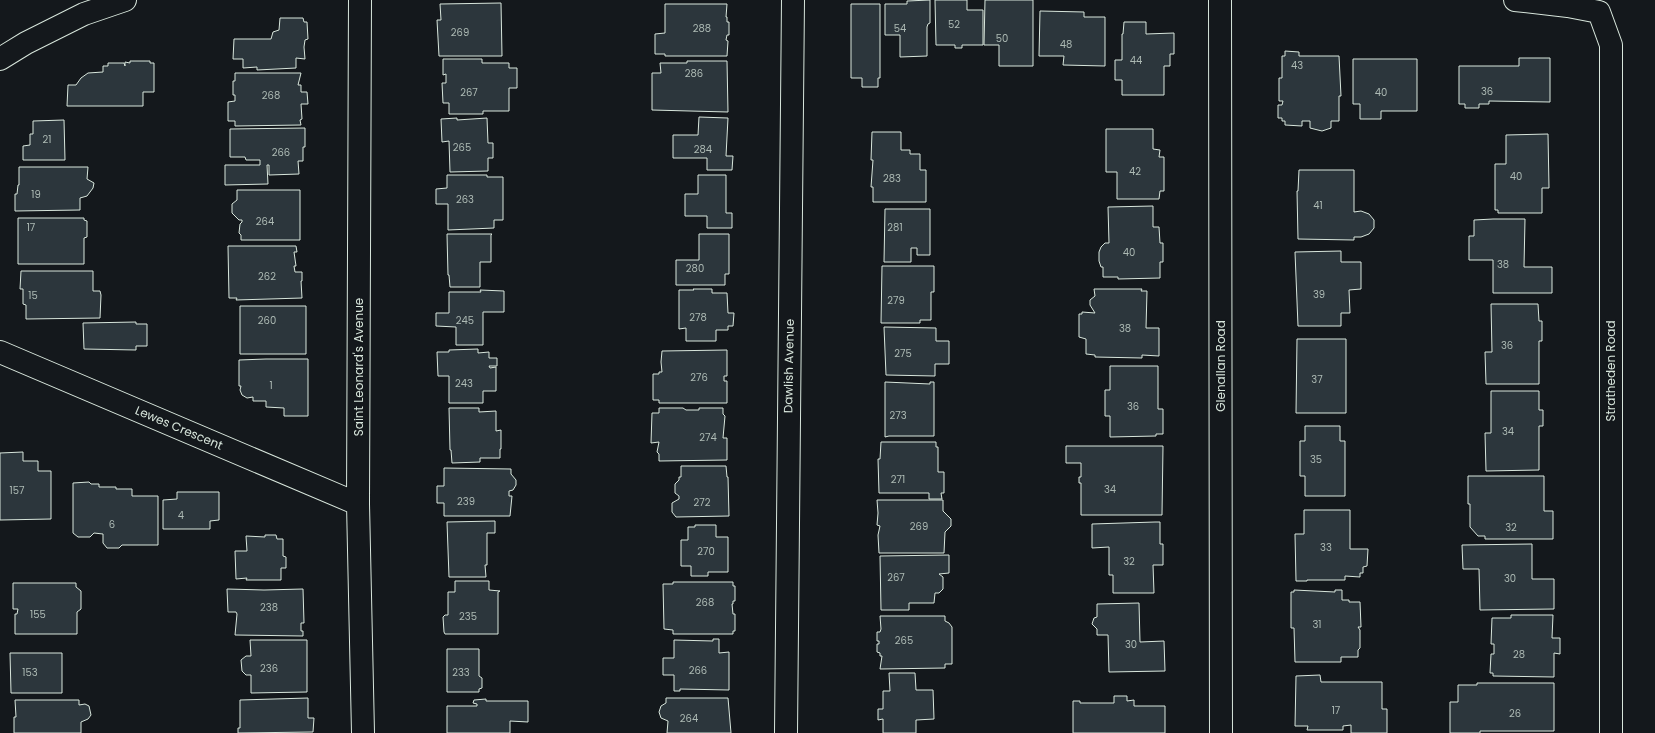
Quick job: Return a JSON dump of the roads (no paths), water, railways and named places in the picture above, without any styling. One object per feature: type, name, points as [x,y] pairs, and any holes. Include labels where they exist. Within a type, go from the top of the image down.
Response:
[{"type":"street","points":[[0,59],[26,43],[84,14],[125,0]]},
{"type":"street","name":"Saint Leonard's Avenue","points":[[360,0],[358,504],[363,733]]},
{"type":"street","name":"Dawlish Avenue","points":[[786,733],[793,0]]},
{"type":"street","name":"Glenallan Road","points":[[1220,0],[1221,733]]},
{"type":"street","name":"Stratheden Road","points":[[1515,0],[1568,6],[1599,12],[1611,45],[1611,733]]},
{"type":"street","name":"Lewes Crescent","points":[[0,352],[358,504]]}]
